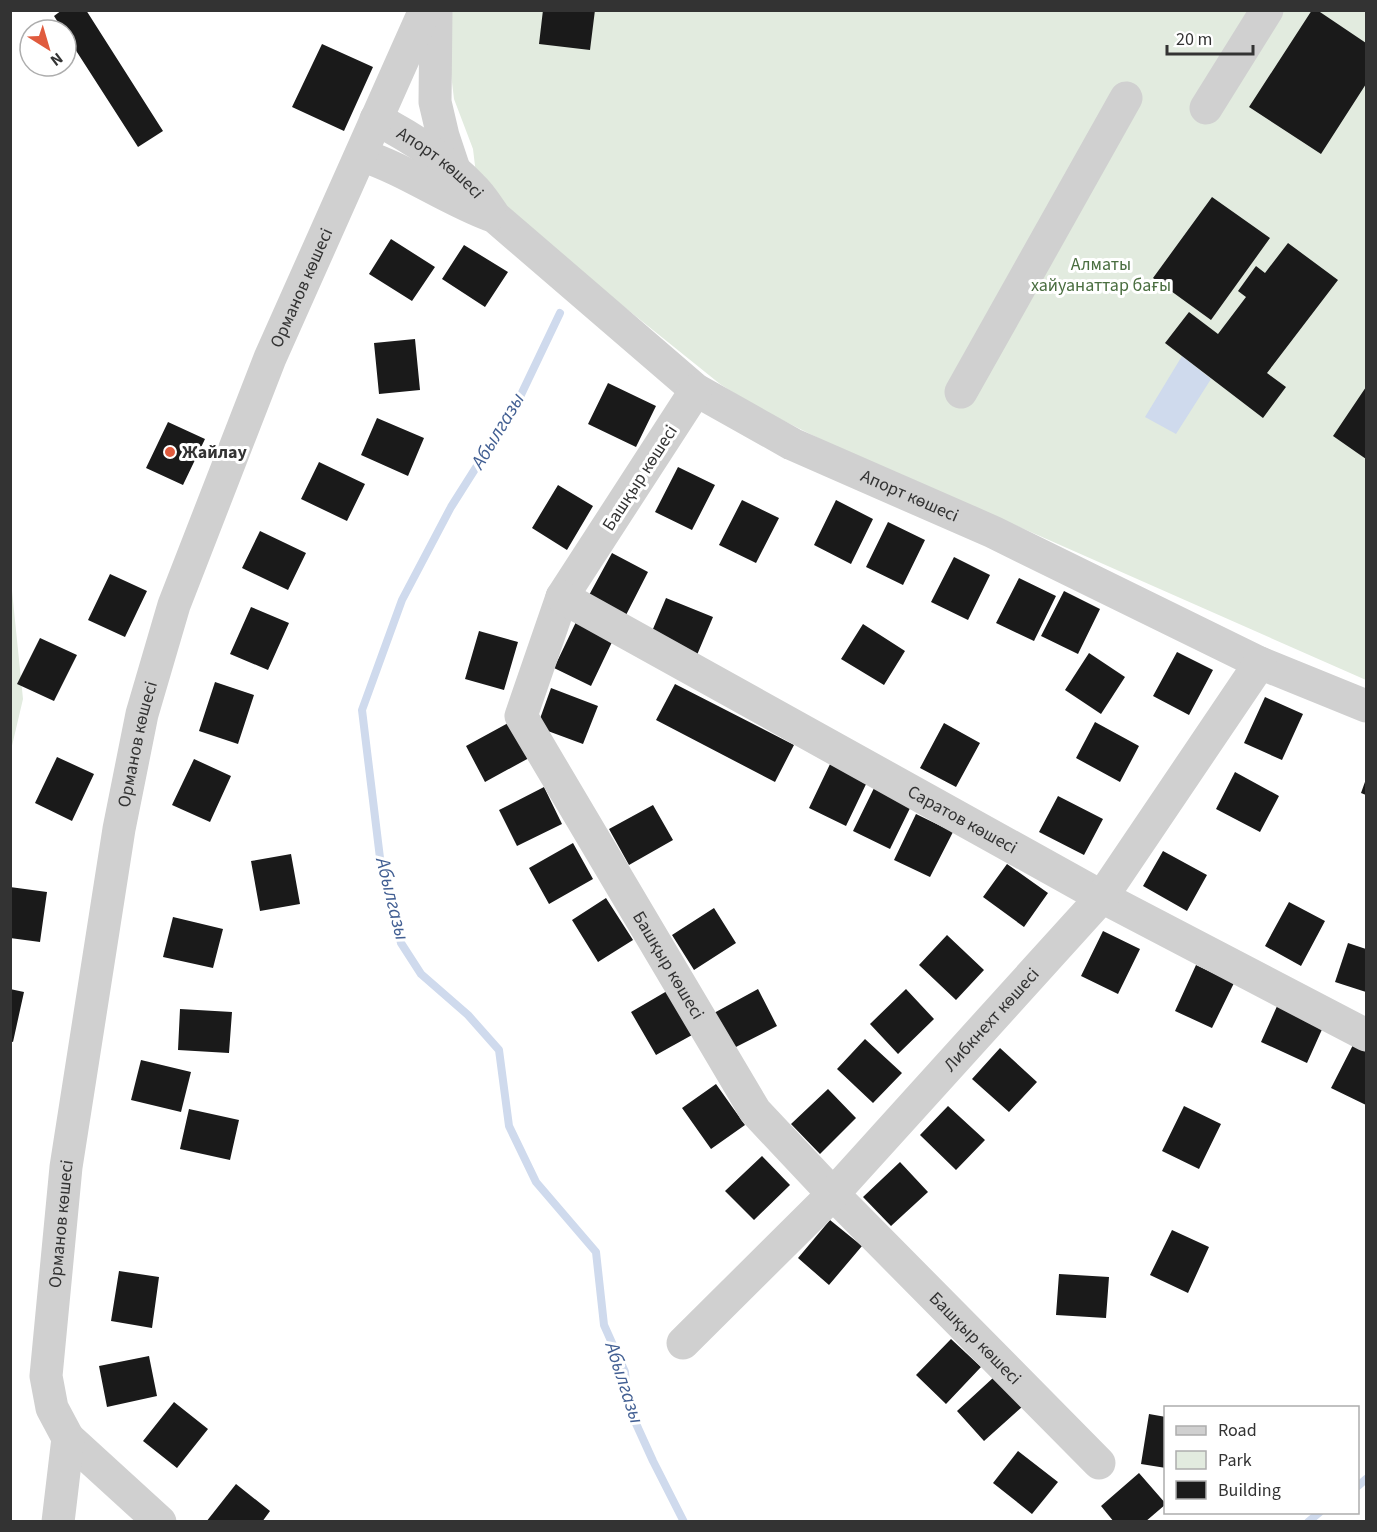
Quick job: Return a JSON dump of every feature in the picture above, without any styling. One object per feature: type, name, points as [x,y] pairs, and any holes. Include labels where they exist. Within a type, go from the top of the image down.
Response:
[{"type":"street","name":"Орманов көшесі","points":[[160,1521],[68,1438],[52,1408],[46,1376],[65,1179],[119,830],[142,714],[174,605],[266,369],[425,10]]},
{"type":"street","points":[[436,10],[435,102],[455,172]]},
{"type":"street","points":[[1206,108],[1267,10]]},
{"type":"street","points":[[961,392],[1126,98]]},
{"type":"street","name":"Апорт көшесі","points":[[376,119],[402,133],[474,188],[495,217],[696,390],[792,444],[993,532],[1260,663],[1366,706]]},
{"type":"street","name":"Апорт көшесі","points":[[361,155],[387,163],[460,204],[495,217]]},
{"type":"street","name":"Башқыр көшесі","points":[[696,390],[562,597],[521,716],[755,1111],[833,1194],[1099,1463]]},
{"type":"street","name":"Саратов көшесі","points":[[562,597],[1102,897],[1366,1035]]},
{"type":"street","name":"Либкнехт көшесі","points":[[682,1343],[833,1194],[1102,897],[1260,663]]},
{"type":"street","points":[[58,1521],[68,1438]]},
{"type":"green space","name":"Алматы хайуанаттар бағы","points":[[445,10],[1366,11],[1366,680],[924,485],[896,477],[754,406],[720,384],[510,215],[476,174],[473,149],[454,99]]},
{"type":"green space","points":[[11,581],[23,699],[11,750]]},
{"type":"water","points":[[1182,356],[1211,379],[1176,434],[1145,417]]},
{"type":"building","points":[[62,10],[86,10],[163,131],[138,147],[78,54],[78,18],[55,18],[54,16]]},
{"type":"building","points":[[543,10],[595,10],[590,50],[539,44]]},
{"type":"building","points":[[1312,10],[1317,10],[1366,43],[1366,84],[1321,154],[1249,107]]},
{"type":"building","points":[[322,44],[373,67],[344,131],[292,107]]},
{"type":"building","points":[[1212,197],[1270,238],[1211,320],[1153,278]]},
{"type":"building","points":[[391,239],[435,267],[412,301],[369,274]]},
{"type":"building","points":[[1288,243],[1338,280],[1267,373],[1286,387],[1263,418],[1165,343],[1189,312],[1218,334],[1246,297],[1238,291],[1256,266],[1265,273]]},
{"type":"building","points":[[464,245],[508,272],[485,307],[442,279]]},
{"type":"building","points":[[415,339],[420,390],[379,394],[374,343]]},
{"type":"building","points":[[608,383],[656,406],[636,447],[588,424]]},
{"type":"building","points":[[1366,387],[1366,459],[1333,436]]},
{"type":"building","points":[[377,418],[424,438],[408,476],[361,455]]},
{"type":"building","points":[[168,422],[205,439],[183,485],[146,468]]},
{"type":"building","points":[[319,462],[365,484],[347,521],[301,499]]},
{"type":"building","points":[[678,467],[715,485],[692,530],[655,512]]},
{"type":"building","points":[[558,485],[593,506],[567,550],[532,528]]},
{"type":"building","points":[[742,500],[779,518],[756,563],[719,545]]},
{"type":"building","points":[[836,500],[873,519],[851,564],[814,545]]},
{"type":"building","points":[[888,522],[925,540],[903,585],[866,567]]},
{"type":"building","points":[[260,531],[306,553],[288,590],[242,568]]},
{"type":"building","points":[[612,553],[648,572],[625,617],[588,597]]},
{"type":"building","points":[[954,557],[990,575],[968,620],[931,602]]},
{"type":"building","points":[[110,574],[147,591],[125,637],[88,620]]},
{"type":"building","points":[[1019,578],[1056,596],[1034,641],[996,623]]},
{"type":"building","points":[[1064,591],[1100,609],[1078,654],[1041,636]]},
{"type":"building","points":[[666,598],[713,617],[697,655],[650,636]]},
{"type":"building","points":[[251,607],[289,623],[268,670],[230,654]]},
{"type":"building","points":[[576,622],[613,640],[591,686],[554,668]]},
{"type":"building","points":[[863,624],[905,651],[884,685],[841,659]]},
{"type":"building","points":[[479,631],[518,642],[504,690],[465,679]]},
{"type":"building","points":[[40,638],[77,655],[54,701],[17,684]]},
{"type":"building","points":[[1177,652],[1213,670],[1189,715],[1153,696]]},
{"type":"building","points":[[1089,653],[1125,677],[1101,714],[1065,690]]},
{"type":"building","points":[[215,682],[254,695],[238,744],[199,731]]},
{"type":"building","points":[[675,684],[794,745],[775,782],[656,720]]},
{"type":"building","points":[[551,688],[598,706],[583,744],[537,727]]},
{"type":"building","points":[[1265,697],[1303,714],[1282,760],[1244,743]]},
{"type":"building","points":[[510,722],[529,758],[485,782],[466,746]]},
{"type":"building","points":[[1095,722],[1139,746],[1120,782],[1076,758]]},
{"type":"building","points":[[944,723],[980,743],[956,787],[920,768]]},
{"type":"building","points":[[57,757],[94,774],[72,821],[35,803]]},
{"type":"building","points":[[194,759],[231,776],[210,822],[172,805]]},
{"type":"building","points":[[831,762],[868,780],[846,826],[809,808]]},
{"type":"building","points":[[1235,772],[1279,796],[1260,832],[1216,809]]},
{"type":"building","points":[[1366,779],[1366,795],[1361,793]]},
{"type":"building","points":[[875,786],[912,804],[890,849],[853,831]]},
{"type":"building","points":[[544,787],[562,824],[517,846],[499,810]]},
{"type":"building","points":[[1058,796],[1103,819],[1084,855],[1039,832]]},
{"type":"building","points":[[653,805],[673,840],[629,865],[609,829]]},
{"type":"building","points":[[916,814],[953,832],[930,877],[894,860]]},
{"type":"building","points":[[573,843],[593,879],[549,904],[529,868]]},
{"type":"building","points":[[1163,851],[1207,875],[1187,911],[1143,886]]},
{"type":"building","points":[[291,854],[300,904],[260,911],[251,861]]},
{"type":"building","points":[[1007,864],[1048,893],[1024,927],[983,897]]},
{"type":"building","points":[[10,887],[47,892],[40,942],[10,938]]},
{"type":"building","points":[[606,898],[633,940],[598,962],[572,920]]},
{"type":"building","points":[[1289,902],[1325,921],[1301,966],[1265,946]]},
{"type":"building","points":[[714,908],[736,943],[694,970],[672,935]]},
{"type":"building","points":[[173,917],[223,929],[213,968],[163,957]]},
{"type":"building","points":[[1103,931],[1140,949],[1118,994],[1081,976]]},
{"type":"building","points":[[947,935],[984,970],[956,1000],[919,965]]},
{"type":"building","points":[[1348,943],[1366,949],[1366,992],[1335,982]]},
{"type":"building","points":[[1196,965],[1234,983],[1212,1028],[1175,1011]]},
{"type":"building","points":[[10,989],[24,992],[13,1042],[10,1041]]},
{"type":"building","points":[[758,989],[777,1026],[732,1049],[714,1013]]},
{"type":"building","points":[[906,989],[934,1019],[898,1054],[870,1024]]},
{"type":"building","points":[[667,991],[692,1035],[656,1055],[631,1012]]},
{"type":"building","points":[[1278,1004],[1324,1025],[1307,1063],[1261,1042]]},
{"type":"building","points":[[180,1009],[232,1012],[229,1053],[178,1050]]},
{"type":"building","points":[[865,1039],[902,1073],[873,1103],[837,1069]]},
{"type":"building","points":[[1354,1043],[1366,1049],[1366,1105],[1331,1088]]},
{"type":"building","points":[[1000,1048],[1037,1082],[1009,1112],[972,1079]]},
{"type":"building","points":[[141,1060],[191,1072],[181,1112],[131,1100]]},
{"type":"building","points":[[716,1084],[745,1125],[711,1149],[682,1108]]},
{"type":"building","points":[[828,1089],[856,1118],[820,1154],[791,1124]]},
{"type":"building","points":[[948,1106],[985,1140],[956,1170],[920,1135]]},
{"type":"building","points":[[1184,1106],[1221,1124],[1199,1169],[1162,1151]]},
{"type":"building","points":[[189,1109],[239,1120],[230,1160],[180,1149]]},
{"type":"building","points":[[762,1156],[790,1185],[754,1220],[725,1191]]},
{"type":"building","points":[[900,1162],[928,1192],[891,1226],[863,1197]]},
{"type":"building","points":[[830,1220],[862,1246],[829,1285],[798,1258]]},
{"type":"building","points":[[1172,1230],[1209,1247],[1188,1293],[1150,1275]]},
{"type":"building","points":[[119,1271],[159,1277],[152,1328],[111,1321]]},
{"type":"building","points":[[1059,1274],[1109,1277],[1106,1318],[1056,1315]]},
{"type":"building","points":[[951,1339],[981,1367],[946,1404],[916,1375]]},
{"type":"building","points":[[149,1356],[157,1396],[107,1407],[99,1366]]},
{"type":"building","points":[[994,1377],[1022,1407],[984,1441],[957,1411]]},
{"type":"building","points":[[174,1402],[208,1429],[177,1468],[143,1441]]},
{"type":"building","points":[[1149,1414],[1164,1417],[1164,1468],[1141,1464]]},
{"type":"building","points":[[1018,1451],[1058,1482],[1032,1514],[993,1483]]},
{"type":"building","points":[[1139,1473],[1164,1502],[1164,1506],[1145,1522],[1114,1522],[1101,1506]]},
{"type":"building","points":[[236,1484],[270,1511],[262,1522],[206,1522]]},
{"type":"waterway","name":"Абылгазы","points":[[560,313],[518,401],[451,507],[402,600],[362,710],[380,858],[401,943],[421,974],[468,1015],[499,1050],[509,1126],[536,1182],[596,1252],[604,1325],[625,1372],[628,1406],[684,1522]]},
{"type":"waterway","name":"Абылгазы","points":[[1359,1485],[1366,1479]]},
{"type":"waterway","name":"Абылгазы","points":[[1308,1522],[1318,1514]]},
{"type":"place","name":"Жайлау","points":[[170,452]]}]
